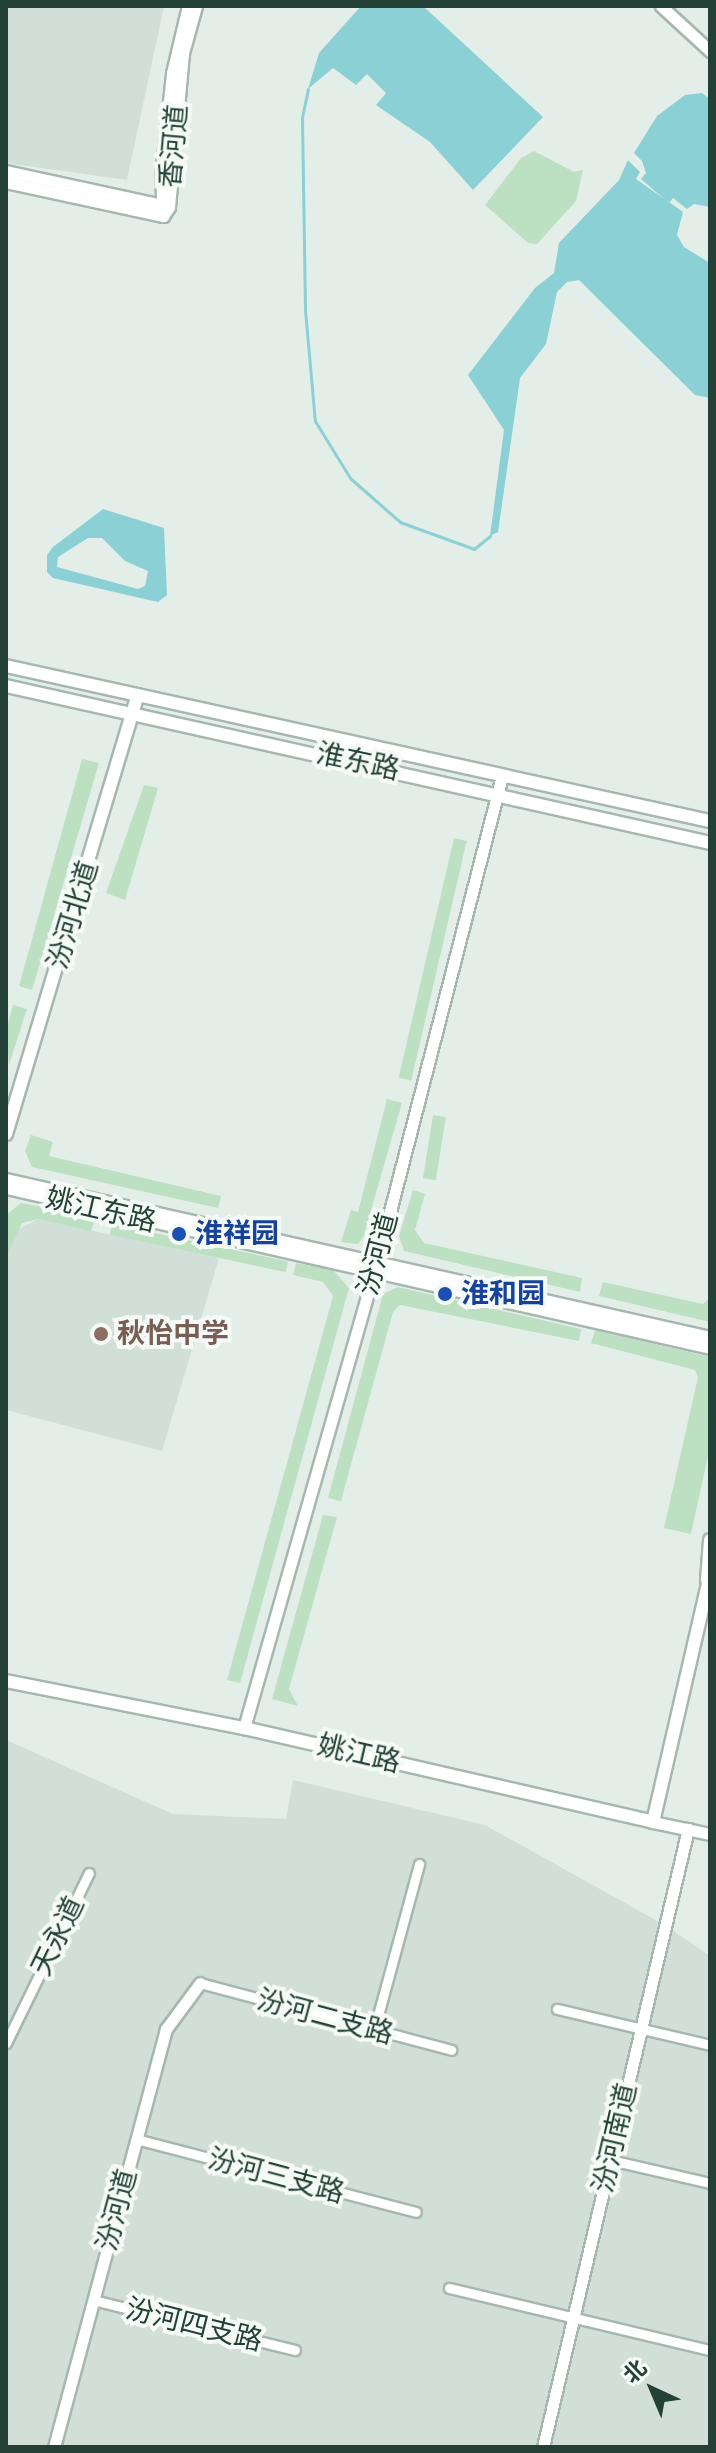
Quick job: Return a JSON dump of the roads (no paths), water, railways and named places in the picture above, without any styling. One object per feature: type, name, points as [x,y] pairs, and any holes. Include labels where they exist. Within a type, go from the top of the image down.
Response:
[{"type":"main road","name":"淮东路","points":[[6,666],[710,821]]},
{"type":"main road","name":"淮东路","points":[[6,686],[498,793],[710,843]]},
{"type":"main road","name":"汾河北道","points":[[6,1134],[138,695]]},
{"type":"main road","points":[[653,1822],[708,1578],[710,1540]]},
{"type":"main road","name":"姚江路","points":[[6,1681],[244,1728],[653,1822]]},
{"type":"street","name":"香河道","points":[[164,209],[172,73],[188,6]]},
{"type":"street","name":"香河道","points":[[164,209],[182,66],[196,6]]},
{"type":"street","points":[[661,6],[710,51]]},
{"type":"street","points":[[669,6],[710,43]]},
{"type":"street","points":[[6,171],[164,209]]},
{"type":"street","points":[[6,182],[164,209]]},
{"type":"street","name":"汾河道","points":[[244,1728],[376,1266],[502,776]]},
{"type":"street","name":"姚江东路","points":[[6,1179],[710,1348]]},
{"type":"street","name":"姚江东路","points":[[6,1188],[710,1337]]},
{"type":"street","name":"姚江路","points":[[653,1822],[710,1834]]},
{"type":"street","name":"汾河南道","points":[[543,2447],[688,1829]]},
{"type":"street","points":[[374,2030],[419,1864]]},
{"type":"street","name":"天永道","points":[[6,2043],[89,1873]]},
{"type":"street","name":"汾河道","points":[[54,2447],[166,2029],[200,1983]]},
{"type":"street","name":"汾河二支路","points":[[200,1983],[451,2050]]},
{"type":"street","points":[[557,2009],[710,2045]]},
{"type":"street","name":"汾河三支路","points":[[136,2139],[416,2212]]},
{"type":"street","points":[[610,2160],[710,2183]]},
{"type":"street","points":[[449,2288],[710,2350]]},
{"type":"street","name":"汾河四支路","points":[[93,2300],[295,2350]]},
{"type":"water","points":[[361,6],[423,6],[543,117],[473,190],[430,142],[376,105],[386,93],[367,74],[356,85],[333,68],[308,89],[319,53]]},
{"type":"water","points":[[702,93],[710,99],[710,207],[694,204],[687,209],[673,198],[669,203],[641,179],[646,173],[642,161],[634,153],[657,116],[685,95]]},
{"type":"water","points":[[628,160],[640,172],[636,179],[683,212],[677,235],[684,247],[710,263],[710,398],[695,395],[579,280],[567,282],[557,292],[546,344],[520,378],[498,532],[490,536],[504,430],[468,375],[535,288],[554,273],[559,243],[619,180]]},
{"type":"water","points":[[103,509],[164,528],[167,595],[158,602],[53,578],[47,572],[47,555]],"holes":[[[88,538],[102,538],[125,561],[148,571],[145,586],[138,589],[57,567],[58,557]]]},
{"type":"waterway","points":[[308,89],[302,118],[305,310],[315,421],[350,478],[400,522],[474,549],[490,536]]},
{"type":"place","name":"淮祥园","points":[[179,1234]]},
{"type":"place","name":"淮和园","points":[[445,1294]]},
{"type":"place","name":"秋怡中学","points":[[101,1334]]}]
